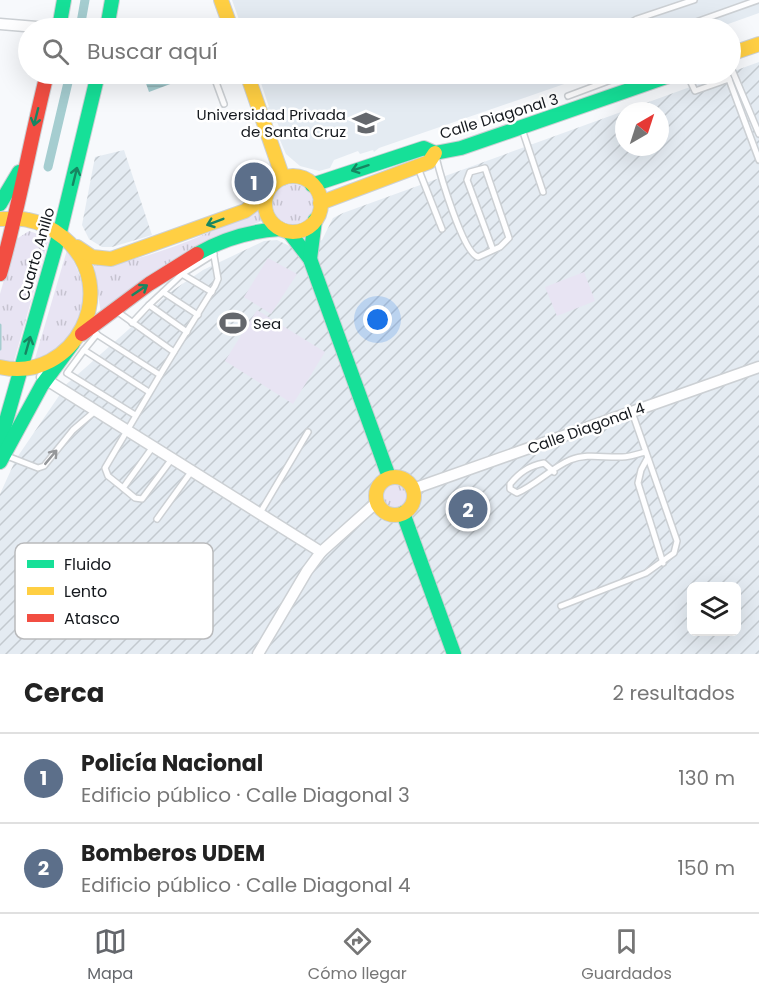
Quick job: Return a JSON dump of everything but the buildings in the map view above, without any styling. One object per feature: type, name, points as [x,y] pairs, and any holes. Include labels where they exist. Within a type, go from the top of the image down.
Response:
[{"type":"main road","points":[[61,18],[64,0]]},
{"type":"main road","points":[[109,18],[112,0]]},
{"type":"main road","points":[[222,0],[228,18]]},
{"type":"main road","points":[[741,50],[759,44]]},
{"type":"main road","name":"Cuarto Anillo","points":[[0,274],[16,218],[25,161],[45,84]]},
{"type":"main road","name":"Cuarto Anillo","points":[[1,453],[27,370],[96,84]]},
{"type":"main road","points":[[250,84],[283,178]]},
{"type":"main road","name":"Calle Diagonal 3","points":[[312,185],[424,147],[435,153],[461,148],[522,129],[637,84]]},
{"type":"main road","name":"Calle Diagonal 3","points":[[320,203],[429,162],[435,153]]},
{"type":"main road","points":[[390,159],[395,175]]},
{"type":"main road","points":[[1,201],[25,161]]},
{"type":"main road","points":[[0,219],[16,218],[47,225],[60,232],[92,257],[111,259],[245,211],[257,204],[271,186],[283,178],[299,177],[312,185],[320,203],[315,220],[310,259]]},
{"type":"main road","points":[[266,195],[267,214],[310,259],[389,477]]},
{"type":"main road","points":[[1,453],[45,380],[113,309],[151,283],[254,229],[304,230],[315,220]]},
{"type":"main road","points":[[0,367],[27,370],[63,353],[84,339],[91,294],[87,268],[74,245]]},
{"type":"main road","points":[[389,477],[401,477],[413,489],[411,506],[403,513],[385,512],[377,502],[376,490],[389,477]]},
{"type":"main road","points":[[403,513],[454,654]]},
{"type":"street","points":[[0,24],[18,25]]},
{"type":"street","name":"Calle Diagonal 4","points":[[413,489],[759,367]]},
{"type":"street","points":[[27,370],[321,552]]},
{"type":"street","points":[[258,654],[293,591],[321,552],[377,502]]},
{"type":"lane","points":[[640,18],[694,0]]},
{"type":"lane","points":[[707,18],[758,0]]},
{"type":"lane","points":[[217,84],[224,104]]},
{"type":"lane","points":[[568,96],[600,84]]},
{"type":"lane","points":[[692,84],[695,91],[710,84]]},
{"type":"lane","points":[[731,84],[759,160]]},
{"type":"lane","points":[[738,84],[759,134]]},
{"type":"lane","points":[[522,129],[543,192]]},
{"type":"lane","points":[[435,153],[440,177],[468,249],[478,257],[493,250],[506,243],[509,238],[488,173],[485,168],[480,167],[470,172],[467,180],[493,250]]},
{"type":"lane","points":[[417,166],[442,229]]},
{"type":"lane","points":[[132,323],[182,274],[213,250],[218,279],[212,292],[135,415],[105,468],[108,476],[135,498],[142,498],[171,460]]},
{"type":"lane","points":[[182,274],[212,292]]},
{"type":"lane","points":[[163,292],[198,315]]},
{"type":"lane","points":[[149,305],[188,332]]},
{"type":"lane","points":[[113,309],[174,352]]},
{"type":"lane","points":[[57,388],[84,339]]},
{"type":"lane","points":[[84,339],[160,375]]},
{"type":"lane","points":[[84,339],[150,392]]},
{"type":"lane","points":[[67,373],[135,415]]},
{"type":"lane","points":[[1,453],[38,468],[44,466],[73,430],[94,412]]},
{"type":"lane","points":[[561,606],[646,573],[674,553],[677,541],[632,412]]},
{"type":"lane","points":[[259,514],[308,432]]},
{"type":"lane","points":[[123,488],[152,448]]},
{"type":"lane","points":[[554,472],[544,463],[535,465],[521,472],[510,484],[510,489],[517,493],[554,472],[570,460],[594,455],[646,456]]},
{"type":"lane","points":[[646,456],[638,483],[663,563]]},
{"type":"lane","points":[[157,519],[191,472]]},
{"type":"shaded area","points":[[232,0],[759,0],[759,13],[741,19],[238,18]]},
{"type":"shaded area","points":[[759,62],[759,654],[0,654],[0,494],[16,459],[67,384],[172,291],[203,270],[264,241],[277,240],[296,249],[322,240],[333,218],[343,213],[615,114],[615,156],[669,156],[669,102],[649,102],[698,84],[741,84],[741,69]]},
{"type":"shaded area","name":"Universidad Privada de Santa Cruz","points":[[261,84],[564,84],[379,148],[374,152],[373,150],[360,154],[358,151],[334,160],[330,168],[319,171],[300,166],[286,154],[277,133],[281,131],[277,122],[271,124],[266,108],[269,107]]},
{"type":"shaded area","points":[[124,150],[152,235],[112,247],[102,247],[89,239],[82,225],[95,157]]},
{"type":"green space","points":[[293,184],[301,185],[307,190],[312,196],[312,212],[307,218],[301,223],[293,224],[285,223],[279,218],[274,212],[273,204],[274,196],[279,190],[285,185]]},
{"type":"green space","points":[[259,210],[262,221],[237,230],[101,314],[94,265],[135,259],[156,253]]},
{"type":"green space","points":[[29,231],[49,238],[14,361],[0,362],[0,294],[15,240]]},
{"type":"green space","points":[[67,250],[78,271],[84,292],[82,314],[70,339],[34,362]]},
{"type":"green space","points":[[268,258],[297,274],[271,314],[244,297]]},
{"type":"green space","points":[[584,272],[595,301],[557,316],[545,287]]},
{"type":"green space","points":[[257,310],[325,352],[293,404],[225,361]]},
{"type":"green space","points":[[394,481],[404,485],[408,495],[404,505],[394,509],[384,505],[380,495],[384,485]]},
{"type":"water","points":[[146,84],[170,84],[149,92]]},
{"type":"waterway","points":[[82,18],[85,0]]},
{"type":"waterway","points":[[48,167],[68,84]]},
{"type":"waterway","points":[[0,325],[0,349]]},
{"type":"traffic: fast","points":[[61,18],[64,0]]},
{"type":"traffic: fast","points":[[109,18],[112,0]]},
{"type":"traffic: fast","points":[[0,442],[60,232],[96,84]]},
{"type":"traffic: fast","points":[[312,185],[424,148],[435,153],[461,148],[646,84]]},
{"type":"traffic: fast","points":[[0,204],[19,172]]},
{"type":"traffic: fast","points":[[310,259],[315,220]]},
{"type":"traffic: fast","points":[[197,254],[237,237],[280,229]]},
{"type":"traffic: fast","points":[[289,232],[310,259],[389,477]]},
{"type":"traffic: fast","points":[[0,462],[42,385],[73,343]]},
{"type":"traffic: fast","points":[[403,513],[454,654]]},
{"type":"traffic: slow","points":[[221,0],[227,18]]},
{"type":"traffic: slow","points":[[741,50],[759,44]]},
{"type":"traffic: slow","points":[[250,84],[283,178]]},
{"type":"traffic: slow","points":[[320,203],[429,162],[435,153]]},
{"type":"traffic: slow","points":[[293,176],[304,178],[313,184],[319,193],[321,204],[319,215],[313,224],[304,230],[293,232],[282,230],[273,224],[267,215],[265,204],[267,193],[273,184],[282,178],[293,176]]},
{"type":"traffic: slow","points":[[77,247],[92,257],[111,259],[245,211],[266,195]]},
{"type":"traffic: slow","points":[[0,219],[33,221],[56,232],[81,259],[89,282],[89,305],[82,328],[69,347],[50,361],[27,368],[0,367]]},
{"type":"traffic: slow","points":[[395,477],[409,482],[414,496],[409,510],[395,515],[381,510],[376,496],[381,482],[395,477]]},
{"type":"traffic: jam","points":[[0,274],[45,84]]},
{"type":"traffic: jam","points":[[82,334],[149,284],[197,254]]},
{"type":"place","name":"Universidad Privada de Santa Cruz","points":[[366,123]]},
{"type":"place","name":"Policía Nacional","points":[[254,182]]},
{"type":"place","name":"Sea","points":[[233,323]]},
{"type":"place","name":"Bomberos UDEM","points":[[468,509]]}]
